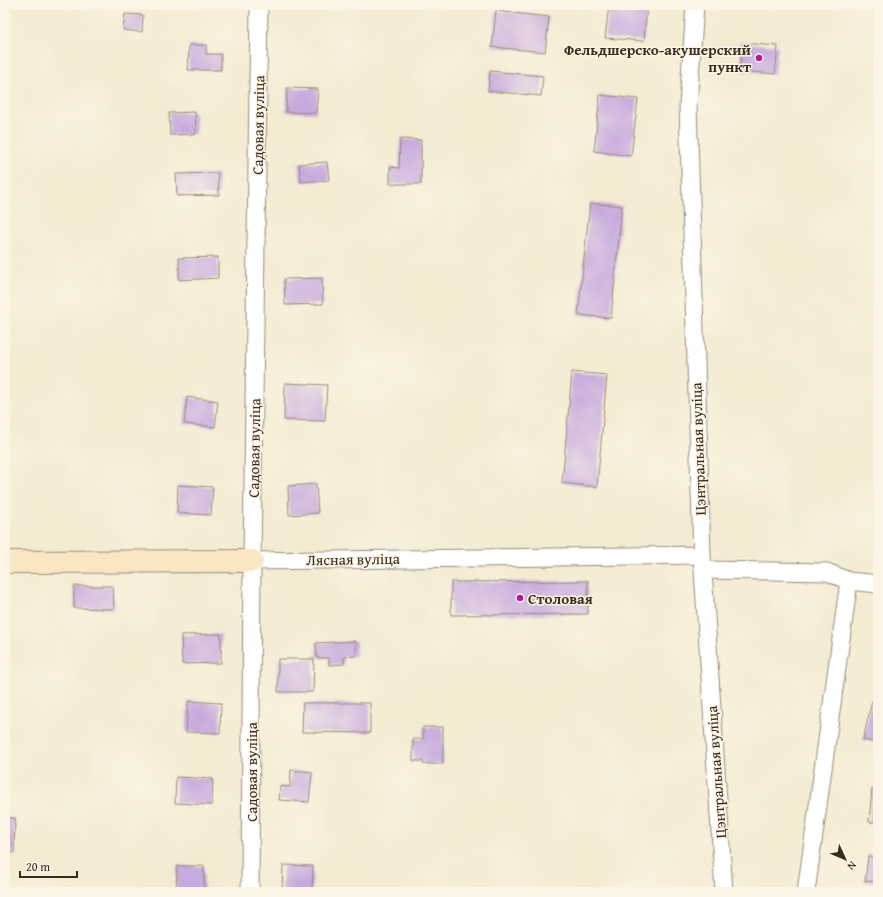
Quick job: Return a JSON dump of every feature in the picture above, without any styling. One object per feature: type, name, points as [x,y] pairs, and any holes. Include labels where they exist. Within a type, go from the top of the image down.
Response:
[{"type":"street","name":"Садовая вуліца","points":[[250,892],[252,561],[259,5]]},
{"type":"street","name":"Цэнтральная вуліца","points":[[695,5],[688,106],[702,562],[724,892]]},
{"type":"street","name":"Лясная вуліца","points":[[5,562],[702,562],[827,572],[849,581],[878,584]]},
{"type":"street","points":[[806,892],[849,581]]},
{"type":"building","points":[[609,5],[647,5],[644,41],[605,38]]},
{"type":"building","points":[[496,11],[549,17],[545,52],[492,47]]},
{"type":"building","points":[[125,14],[143,15],[142,32],[123,30]]},
{"type":"building","name":"Фельдшерско-акушерский пункт","points":[[742,43],[778,46],[775,74],[740,71]]},
{"type":"building","points":[[189,45],[206,45],[206,54],[221,54],[221,70],[188,70]]},
{"type":"building","points":[[490,71],[543,76],[541,96],[488,91]]},
{"type":"building","points":[[287,88],[318,89],[316,113],[286,112]]},
{"type":"building","points":[[600,95],[638,99],[631,156],[594,151]]},
{"type":"building","points":[[195,112],[196,134],[170,135],[169,113]]},
{"type":"building","points":[[400,139],[421,140],[421,184],[390,184],[390,167],[399,168]]},
{"type":"building","points":[[327,162],[329,180],[301,182],[299,164]]},
{"type":"building","points":[[218,173],[219,195],[177,196],[176,174]]},
{"type":"building","points":[[590,203],[622,206],[611,318],[578,315]]},
{"type":"building","points":[[218,257],[218,278],[179,280],[179,258]]},
{"type":"building","points":[[322,278],[323,304],[285,305],[284,279]]},
{"type":"building","points":[[572,372],[607,375],[597,487],[562,483]]},
{"type":"building","points":[[285,383],[327,385],[325,421],[284,420]]},
{"type":"building","points":[[187,397],[218,401],[215,427],[184,424]]},
{"type":"building","points":[[316,484],[318,513],[289,515],[288,486]]},
{"type":"building","points":[[178,485],[213,487],[211,515],[177,513]]},
{"type":"building","name":"Столовая","points":[[588,581],[588,614],[451,615],[451,582]]},
{"type":"building","points":[[74,586],[113,586],[114,609],[74,608]]},
{"type":"building","points":[[221,634],[221,663],[182,664],[181,635]]},
{"type":"building","points":[[356,641],[356,656],[344,657],[344,664],[329,665],[329,658],[317,658],[316,643]]},
{"type":"building","points":[[278,659],[314,659],[313,692],[278,692]]},
{"type":"building","points":[[188,701],[221,703],[220,733],[186,732]]},
{"type":"building","points":[[872,701],[878,702],[878,743],[863,740]]},
{"type":"building","points":[[303,703],[370,703],[370,733],[302,732]]},
{"type":"building","points":[[423,727],[443,727],[443,764],[423,764],[423,761],[413,761],[413,739],[423,739]]},
{"type":"building","points":[[291,770],[312,772],[309,802],[279,800],[280,786],[290,787]]},
{"type":"building","points":[[176,777],[213,779],[212,805],[175,803]]},
{"type":"building","points":[[872,789],[878,789],[878,823],[869,822]]},
{"type":"building","points":[[5,818],[15,818],[14,853],[5,853]]},
{"type":"building","points":[[868,856],[878,857],[878,882],[865,881]]},
{"type":"building","points":[[283,865],[313,866],[312,892],[282,892]]},
{"type":"building","points":[[177,866],[204,866],[204,892],[176,892]]},
{"type":"place","name":"Фельдшерско-акушерский пункт","points":[[759,58]]},
{"type":"place","name":"Столовая","points":[[520,598]]}]
